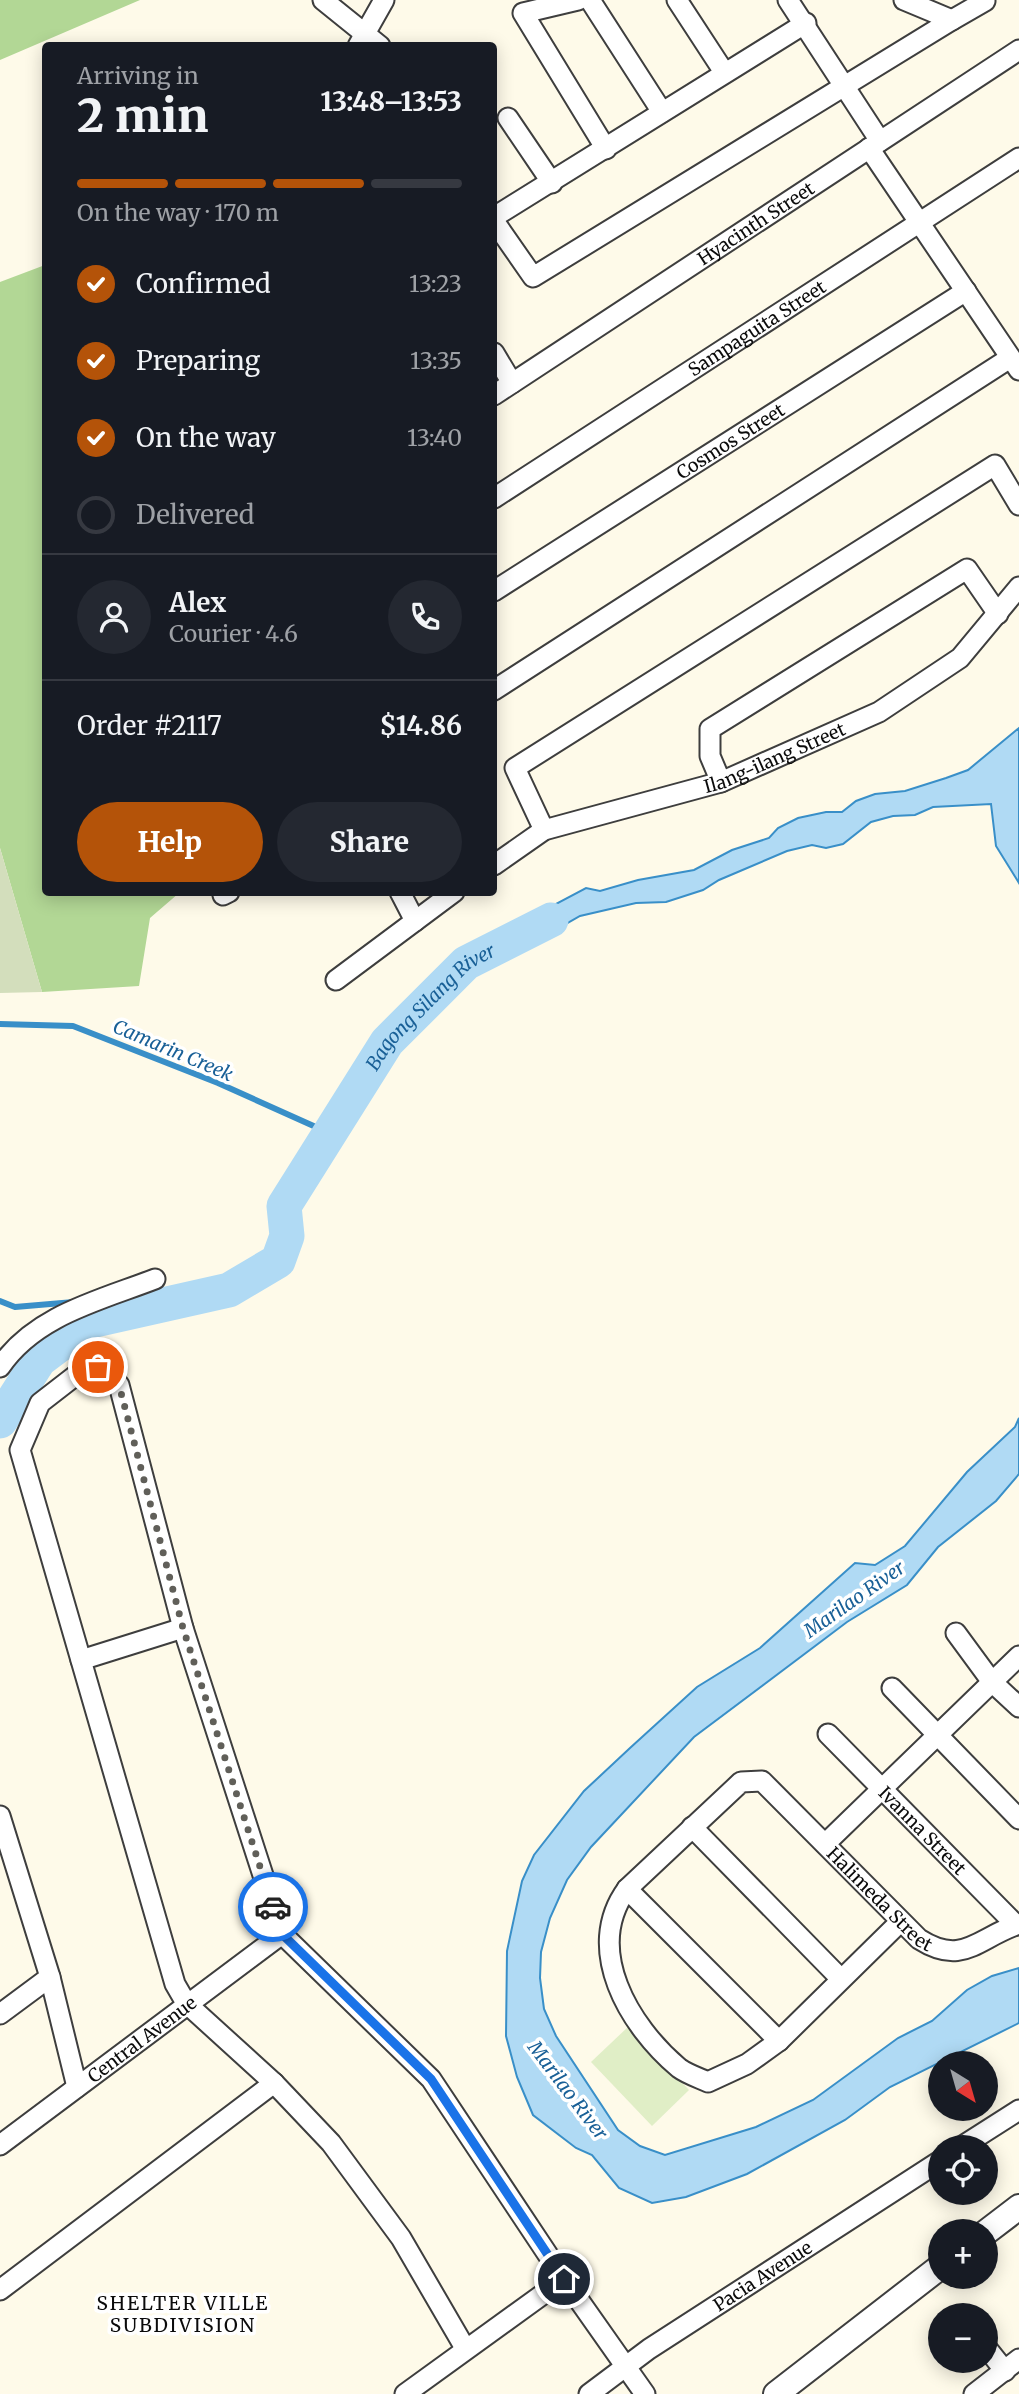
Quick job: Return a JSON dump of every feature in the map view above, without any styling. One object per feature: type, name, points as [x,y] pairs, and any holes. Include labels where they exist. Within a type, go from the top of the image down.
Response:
[{"type":"street","points":[[323,0],[368,42],[384,0]]},
{"type":"street","points":[[578,0],[523,13],[606,149]]},
{"type":"street","points":[[590,0],[662,112]]},
{"type":"street","points":[[677,0],[724,72]]},
{"type":"street","points":[[497,688],[1015,364],[920,225],[874,145],[844,84],[806,23],[788,0]]},
{"type":"street","points":[[904,0],[952,20]]},
{"type":"street","points":[[497,223],[533,277],[844,84],[985,1]]},
{"type":"street","points":[[497,217],[724,72],[806,23]]},
{"type":"street","name":"Hyacinth Street","points":[[497,393],[1019,50]]},
{"type":"street","points":[[508,118],[552,183]]},
{"type":"street","name":"Sampaguita Street","points":[[497,496],[920,225],[1019,158]]},
{"type":"street","name":"Cosmos Street","points":[[497,589],[965,291]]},
{"type":"street","points":[[497,358],[512,383]]},
{"type":"street","points":[[544,830],[515,768],[995,465],[1019,505]]},
{"type":"street","points":[[721,782],[710,756],[710,729],[967,569],[998,614]]},
{"type":"street","name":"Ilang-ilang Street","points":[[497,863],[544,830],[721,782],[879,712],[960,658],[1019,587]]},
{"type":"street","points":[[402,896],[415,920]]},
{"type":"street","points":[[336,980],[448,896]]},
{"type":"street","points":[[0,1367],[30,1335],[50,1322],[155,1279]]},
{"type":"street","points":[[465,2348],[401,2238],[331,2143],[274,2082],[186,2003],[175,1984],[20,1450],[40,1403],[80,1372],[98,1367],[110,1374],[119,1385],[183,1628],[282,1934],[431,2079],[564,2279],[645,2394]]},
{"type":"street","points":[[81,1660],[183,1628]]},
{"type":"street","points":[[956,1633],[992,1682],[1019,1707]]},
{"type":"street","points":[[825,1844],[1019,1656]]},
{"type":"street","points":[[892,1688],[1019,1819]]},
{"type":"street","name":"Ivanna Street","points":[[828,1734],[881,1791],[1018,1925]]},
{"type":"street","name":"Halimeda Street","points":[[692,1827],[741,1782],[762,1781],[901,1922],[936,1950],[958,1954],[1018,1925]]},
{"type":"street","points":[[0,1816],[6,1862],[50,1977],[77,2087]]},
{"type":"street","points":[[841,1979],[692,1827],[627,1889],[615,1906],[610,1930],[611,1972],[633,2019],[680,2069],[708,2082],[747,2064],[779,2041],[901,1922]]},
{"type":"street","points":[[627,1889],[779,2041]]},
{"type":"street","name":"Central Avenue","points":[[0,2145],[186,2003],[282,1934]]},
{"type":"street","points":[[0,2014],[50,1977]]},
{"type":"street","points":[[0,2290],[274,2082]]},
{"type":"street","points":[[979,2135],[1019,2109]]},
{"type":"street","name":"Pacia Avenue","points":[[589,2394],[625,2367],[928,2169]]},
{"type":"street","points":[[998,2223],[1019,2207]]},
{"type":"street","points":[[776,2394],[928,2276]]},
{"type":"street","points":[[405,2394],[465,2348],[564,2279]]},
{"type":"street","points":[[974,2394],[1012,2365]]},
{"type":"green space","points":[[0,0],[140,0],[0,60]]},
{"type":"green space","points":[[42,266],[42,896],[176,896],[150,918],[139,986],[42,992],[0,848],[0,282]]},
{"type":"green space","points":[[0,848],[42,992],[0,993]]},
{"type":"green space","points":[[629,2026],[689,2090],[652,2126],[591,2062]]},
{"type":"water","points":[[1019,728],[1019,883],[996,846],[991,804],[933,807],[915,815],[893,816],[871,822],[843,844],[826,848],[812,845],[787,851],[719,880],[703,890],[666,902],[636,903],[580,916],[514,950],[505,931],[586,888],[600,891],[638,880],[694,870],[732,850],[769,838],[778,828],[798,818],[826,812],[842,812],[856,801],[875,794],[905,791],[968,770]]},
{"type":"water","name":"Marilao River","points":[[1019,1418],[1019,1474],[996,1501],[938,1547],[907,1585],[847,1622],[694,1737],[591,1847],[567,1880],[550,1918],[541,1952],[540,1978],[544,2009],[556,2036],[618,2130],[640,2146],[665,2155],[756,2127],[813,2100],[898,2038],[932,2021],[967,1990],[992,1976],[1019,1968],[1019,2023],[963,2051],[928,2051],[928,2068],[890,2087],[845,2120],[747,2174],[686,2197],[652,2203],[619,2188],[592,2155],[576,2148],[533,2115],[517,2077],[506,2036],[507,1951],[522,1881],[534,1855],[584,1791],[697,1687],[760,1648],[855,1563],[875,1565],[905,1546],[967,1472],[1015,1427]]},
{"type":"waterway","name":"Bagong Silang River","points":[[0,1421],[39,1360],[91,1321],[229,1290],[278,1261],[287,1236],[284,1206],[387,1042],[466,963],[551,920]]},
{"type":"waterway","name":"Camarin Creek","points":[[0,1024],[73,1026],[218,1083],[327,1132]]},
{"type":"waterway","points":[[0,1301],[15,1307],[74,1302]]},
{"type":"waterway","points":[[107,1307],[126,1315]]},
{"type":"way so far","points":[[98,1367],[110,1374],[119,1385],[183,1628],[273,1907]]},
{"type":"district","name":"SHELTER VILLE SUBDIVISION","points":[[183,2314]]},
{"type":"route","points":[[273,1907],[282,1934],[431,2079],[564,2279]]}]
